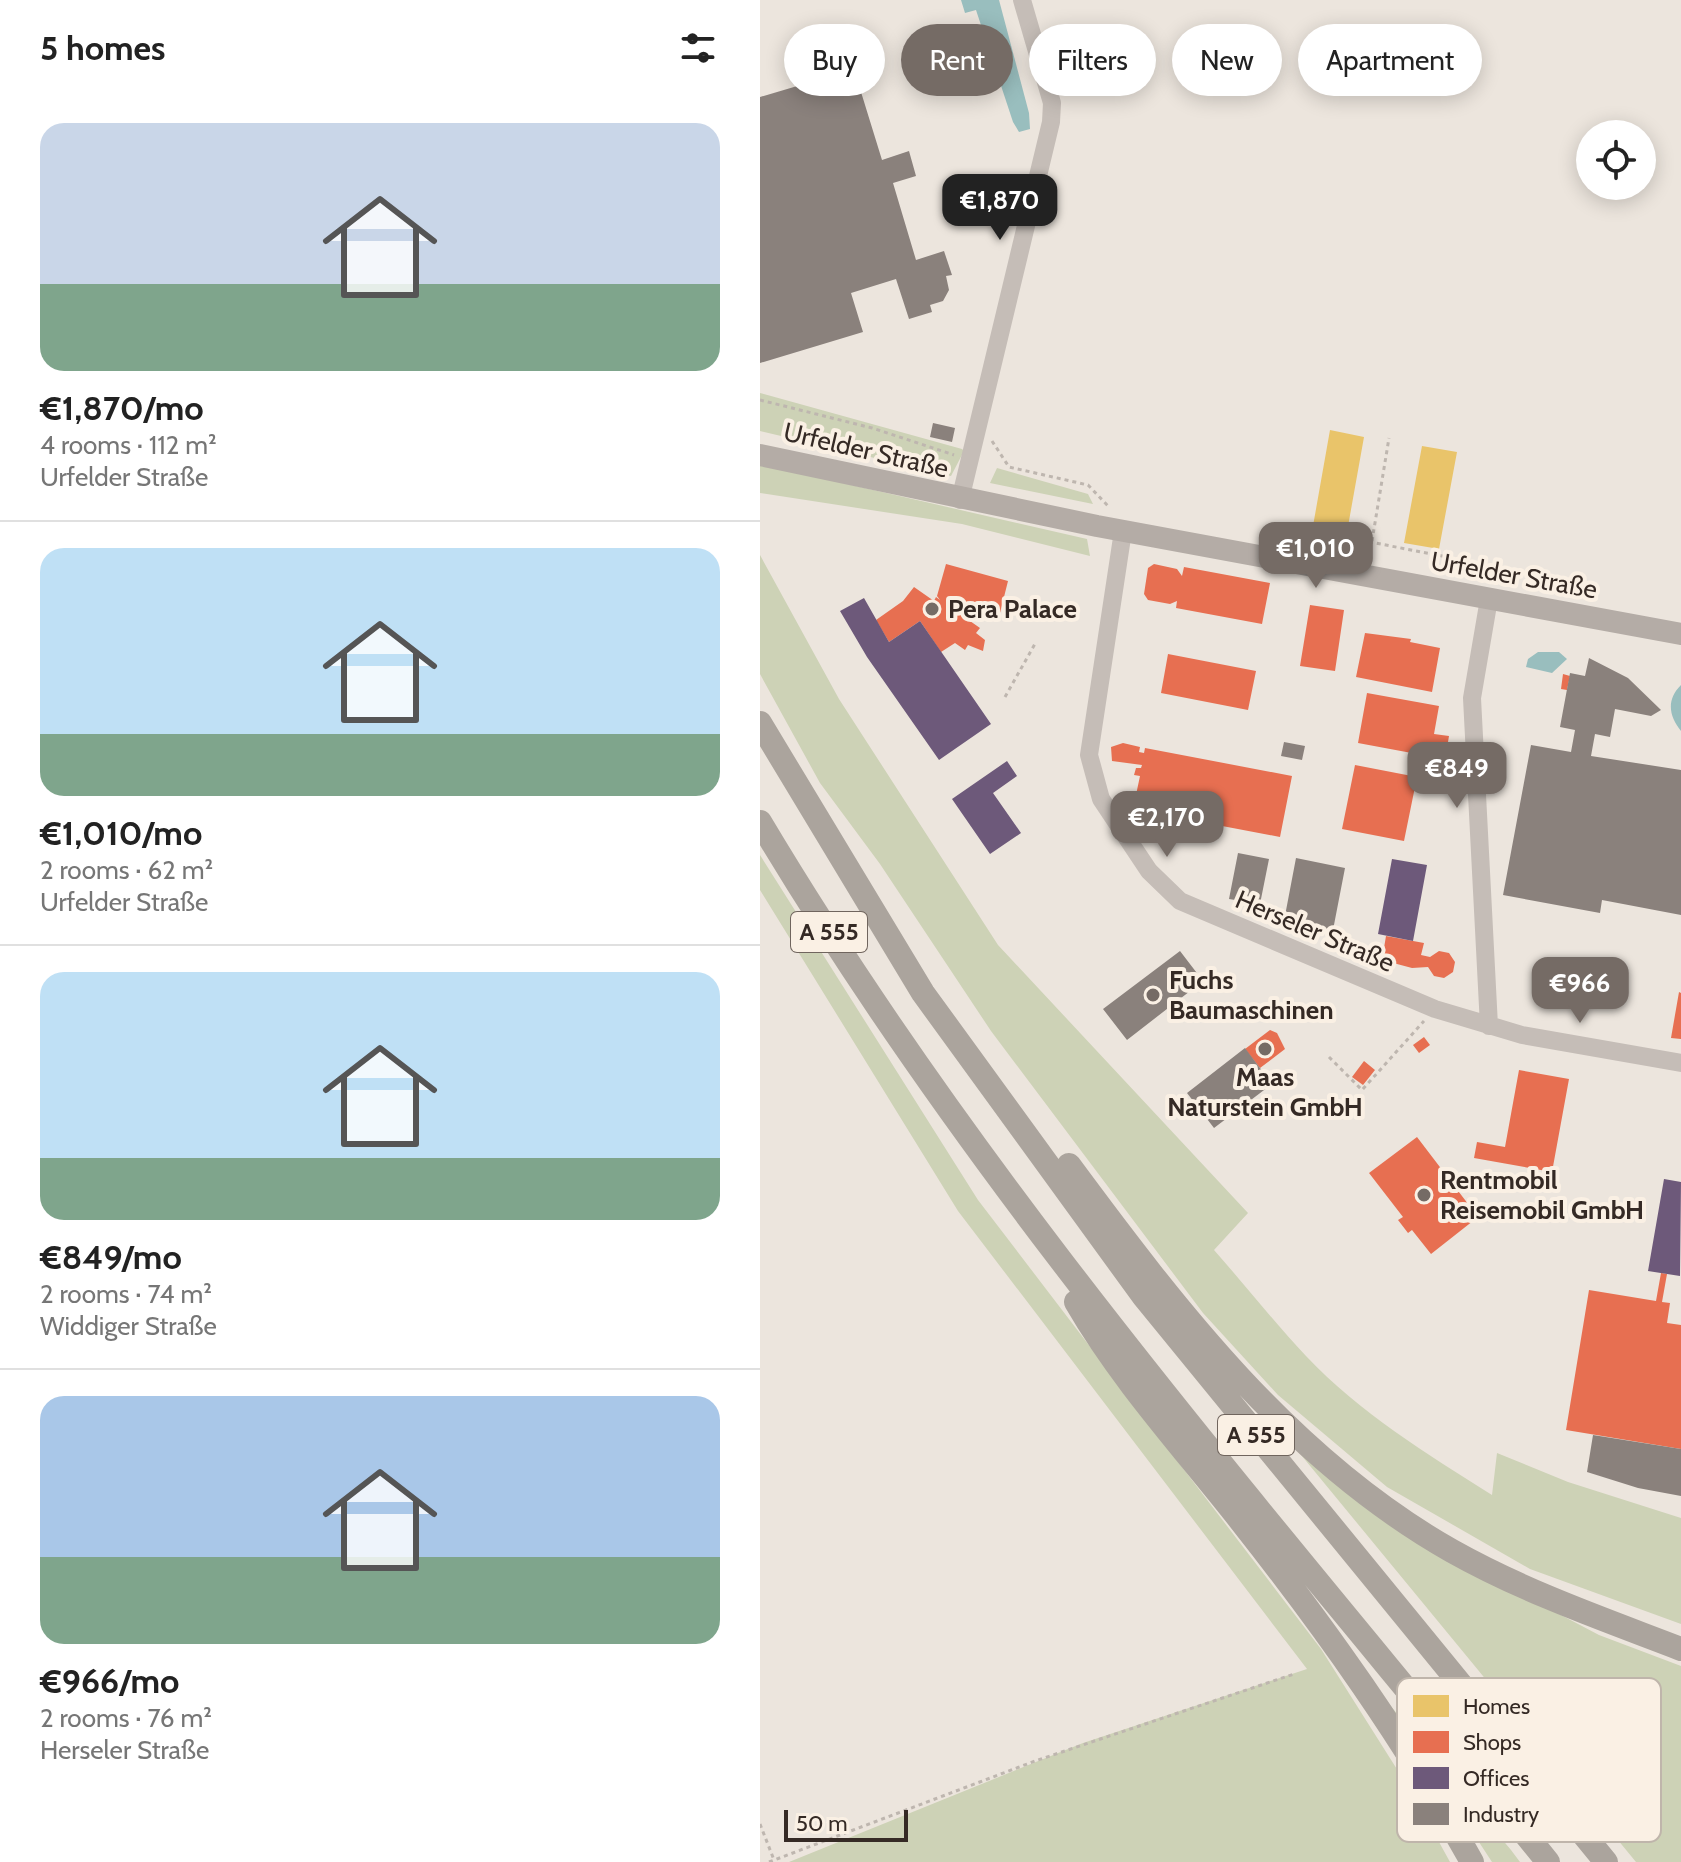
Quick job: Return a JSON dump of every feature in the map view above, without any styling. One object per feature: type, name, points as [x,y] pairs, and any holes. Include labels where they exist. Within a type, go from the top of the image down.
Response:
[{"type":"highway","name":"A 555","points":[[760,723],[923,993],[1144,1297],[1456,1678]]},
{"type":"highway","name":"A 555","points":[[760,822],[899,1042],[1033,1227],[1399,1678]]},
{"type":"highway","points":[[923,993],[972,1035],[1184,1317],[1259,1402],[1373,1498],[1449,1549],[1526,1590],[1681,1649]]},
{"type":"highway","points":[[1033,1227],[1081,1311],[1136,1388],[1332,1638],[1397,1736]]},
{"type":"highway","points":[[1461,1842],[1472,1862]]},
{"type":"highway","name":"A 555","points":[[1532,1842],[1548,1862]]},
{"type":"highway","name":"A 555","points":[[1590,1842],[1606,1862]]},
{"type":"main road","name":"Urfelder Straße","points":[[760,455],[960,500],[1681,634]]},
{"type":"street","name":"Urfelder Straße","points":[[960,500],[1051,122],[1052,103],[1022,0]]},
{"type":"street","name":"Herseler Straße","points":[[1123,531],[1090,729],[1089,755],[1101,799],[1149,871],[1180,901],[1435,1009],[1489,1026],[1592,1049],[1681,1063]]},
{"type":"street","points":[[1489,599],[1472,698],[1489,1026]]},
{"type":"path","points":[[760,400],[872,428],[969,459]]},
{"type":"path","points":[[1372,541],[1389,438]]},
{"type":"path","points":[[1009,467],[1088,485],[1118,514],[1123,531]]},
{"type":"path","points":[[1314,531],[1452,558]]},
{"type":"path","points":[[1005,697],[1036,642]]},
{"type":"path","points":[[1329,1057],[1362,1090],[1435,1009]]},
{"type":"path","points":[[760,1824],[771,1861],[1035,1761],[1294,1674]]},
{"type":"green space","points":[[760,393],[964,451],[951,476],[760,431]]},
{"type":"green space","points":[[760,464],[1087,539],[1090,556],[962,524],[760,493]]},
{"type":"green space","points":[[997,468],[1088,494],[1093,504],[990,483]]},
{"type":"green space","points":[[760,555],[839,699],[998,945],[1248,1213],[1214,1250],[1271,1317],[1306,1356],[1349,1396],[1395,1432],[1492,1495],[1497,1453],[1568,1482],[1681,1518],[1681,1624],[1530,1569],[1387,1487],[1278,1395],[1203,1313],[991,1031],[880,864],[820,783],[760,674]]},
{"type":"green space","points":[[760,855],[978,1200],[1321,1649],[1397,1769],[1397,1842],[1439,1842],[1450,1862],[789,1862],[1083,1743],[1307,1669],[958,1211],[760,890]]},
{"type":"green space","points":[[1283,1433],[1440,1551],[1599,1635],[1681,1666],[1681,1862],[1636,1862],[1620,1842],[1661,1842],[1661,1678],[1485,1678]]},
{"type":"green space","points":[[1479,1842],[1504,1842],[1520,1862],[1492,1862]]},
{"type":"water","points":[[961,0],[999,0],[1005,24],[981,24],[976,10],[965,13]]},
{"type":"water","points":[[1013,53],[1029,113],[1030,129],[1019,132],[1004,96],[1013,96]]},
{"type":"water","points":[[1538,652],[1559,652],[1567,659],[1552,673],[1526,667],[1528,659]]},
{"type":"water","points":[[1681,685],[1681,731],[1674,720],[1671,702]]},
{"type":"building: Homes","points":[[1330,430],[1364,437],[1347,532],[1313,526]]},
{"type":"building: Homes","points":[[1422,446],[1457,452],[1439,549],[1404,543]]},
{"type":"building: Shops","name":"Pera Palace","points":[[946,564],[1008,581],[1000,613],[974,606],[970,621],[980,628],[976,633],[985,640],[983,651],[968,645],[965,650],[955,643],[941,652],[920,621],[889,642],[876,620],[903,601],[914,587],[934,601],[936,597],[940,600],[937,596]]},
{"type":"building: Shops","points":[[1154,564],[1177,569],[1182,576],[1184,567],[1270,583],[1262,624],[1176,608],[1177,601],[1170,604],[1148,600],[1144,594],[1148,568]]},
{"type":"building: Shops","points":[[1310,605],[1344,610],[1335,671],[1300,666]]},
{"type":"building: Shops","points":[[1365,633],[1411,639],[1410,642],[1440,648],[1432,692],[1356,677]]},
{"type":"building: Shops","points":[[1168,654],[1256,671],[1248,710],[1161,693]]},
{"type":"building: Shops","points":[[1563,674],[1570,676],[1567,690],[1561,689]]},
{"type":"building: Shops","points":[[1367,693],[1439,706],[1434,734],[1449,736],[1445,760],[1416,760],[1417,754],[1358,743]]},
{"type":"building: Shops","points":[[1123,743],[1140,747],[1139,752],[1144,753],[1145,748],[1292,776],[1280,837],[1133,809],[1140,776],[1134,775],[1136,768],[1142,765],[1112,761],[1111,747]]},
{"type":"building: Shops","points":[[1355,765],[1417,777],[1404,841],[1342,829]]},
{"type":"building: Shops","points":[[1386,936],[1424,943],[1421,955],[1430,957],[1439,951],[1449,953],[1455,962],[1453,972],[1444,978],[1434,976],[1428,967],[1412,968],[1382,960]]},
{"type":"building: Shops","points":[[1681,993],[1681,1039],[1671,1038]]},
{"type":"building: Shops","name":"Maas Naturstein GmbH","points":[[1270,1030],[1277,1033],[1285,1049],[1260,1068],[1245,1049]]},
{"type":"building: Shops","points":[[1424,1037],[1430,1045],[1419,1053],[1413,1045]]},
{"type":"building: Shops","points":[[1364,1061],[1375,1070],[1363,1085],[1352,1077]]},
{"type":"building: Shops","points":[[1519,1070],[1569,1079],[1552,1172],[1474,1158],[1477,1142],[1505,1147]]},
{"type":"building: Shops","name":"Rentmobil Reisemobil GmbH","points":[[1417,1137],[1478,1217],[1431,1254],[1412,1230],[1408,1233],[1398,1220],[1403,1217],[1369,1173]]},
{"type":"building: Shops","points":[[1661,1273],[1667,1274],[1662,1302],[1670,1303],[1667,1323],[1681,1325],[1681,1449],[1566,1430],[1589,1290],[1656,1301]]},
{"type":"building: Offices","points":[[864,598],[889,642],[920,621],[991,724],[939,760],[867,657],[840,611]]},
{"type":"building: Offices","points":[[1007,761],[1017,776],[993,793],[1021,833],[990,854],[952,799]]},
{"type":"building: Offices","points":[[1392,859],[1427,865],[1413,941],[1378,934]]},
{"type":"building: Offices","points":[[1664,1179],[1681,1182],[1680,1276],[1648,1271]]},
{"type":"building: Industry","points":[[784,90],[784,96],[862,96],[882,160],[909,151],[916,176],[893,183],[916,260],[944,251],[952,275],[946,276],[949,290],[943,301],[930,305],[932,312],[909,319],[896,279],[851,293],[863,332],[760,363],[760,97]]},
{"type":"building: Industry","points":[[933,423],[955,428],[952,442],[930,437]]},
{"type":"building: Industry","points":[[1589,658],[1628,678],[1661,710],[1651,716],[1615,709],[1610,737],[1595,734],[1591,756],[1681,770],[1681,915],[1602,900],[1600,913],[1503,895],[1531,745],[1571,752],[1575,730],[1560,727],[1570,673],[1585,676]]},
{"type":"building: Industry","points":[[1284,742],[1305,746],[1302,760],[1281,756]]},
{"type":"building: Industry","points":[[1238,853],[1269,859],[1260,904],[1229,899]]},
{"type":"building: Industry","points":[[1296,858],[1345,868],[1333,930],[1284,921]]},
{"type":"building: Industry","name":"Fuchs Baumaschinen","points":[[1180,951],[1203,981],[1127,1040],[1103,1009]]},
{"type":"building: Industry","points":[[1245,1048],[1272,1084],[1214,1128],[1187,1093]]},
{"type":"building: Industry","points":[[1593,1435],[1681,1449],[1681,1496],[1638,1488],[1587,1472]]},
{"type":"place","name":"Pera Palace","points":[[932,609]]},
{"type":"place","name":"Fuchs Baumaschinen","points":[[1153,995]]},
{"type":"place","name":"Maas Naturstein GmbH","points":[[1265,1049]]},
{"type":"place","name":"Rentmobil Reisemobil GmbH","points":[[1424,1195]]}]
